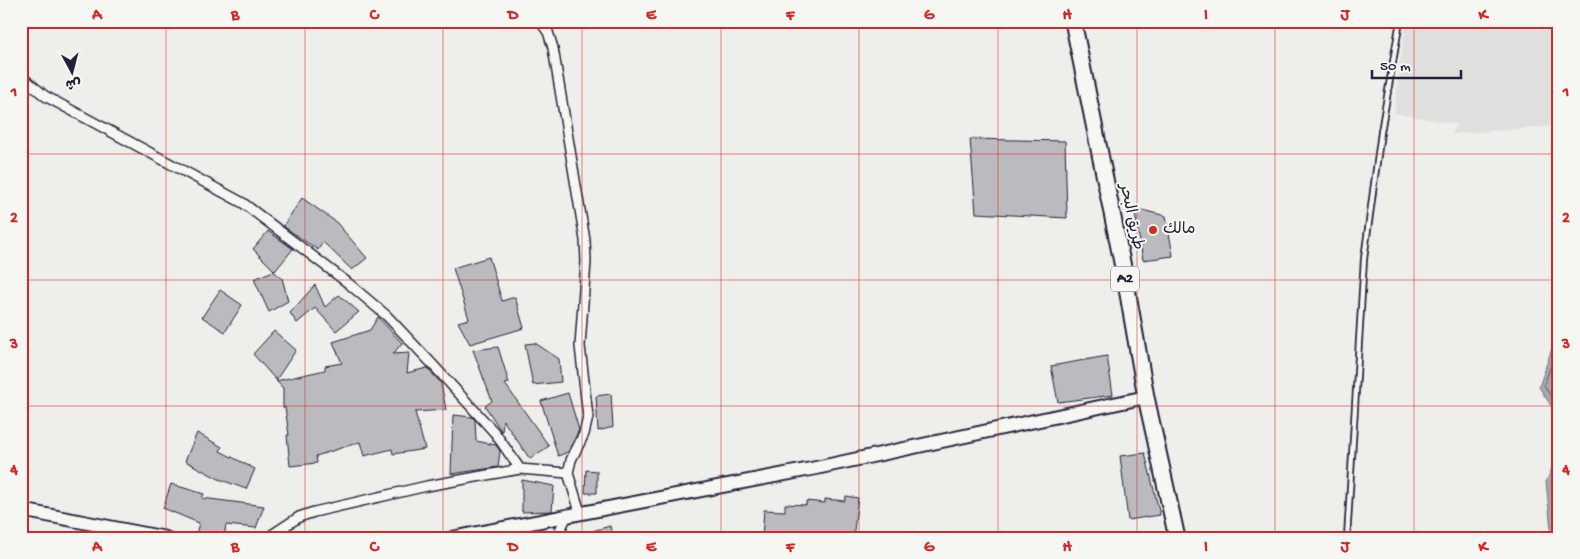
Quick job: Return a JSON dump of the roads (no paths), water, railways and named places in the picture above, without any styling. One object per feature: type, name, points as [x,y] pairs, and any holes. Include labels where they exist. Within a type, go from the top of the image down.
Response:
[{"type":"main road","name":"طريق البحر","points":[[1073,21],[1125,277],[1146,397],[1177,538]]},
{"type":"street","points":[[540,21],[548,32],[553,48],[585,240],[586,261],[580,346],[588,417],[584,434],[571,460],[568,473],[574,513],[556,538]]},
{"type":"street","points":[[21,76],[45,96],[243,203],[348,283],[387,316],[434,366],[494,433],[520,469]]},
{"type":"street","points":[[452,538],[855,460],[1146,397]]},
{"type":"street","points":[[267,538],[299,517],[331,507],[520,469],[568,473]]},
{"type":"street","points":[[21,510],[166,538]]},
{"type":"lane","points":[[1347,538],[1364,259],[1400,21]]},
{"type":"water","points":[[1559,327],[1559,418],[1539,387]]},
{"type":"water","points":[[1559,451],[1559,538],[1552,538],[1546,482]]},
{"type":"place","name":"مالك","points":[[1153,230]]}]
